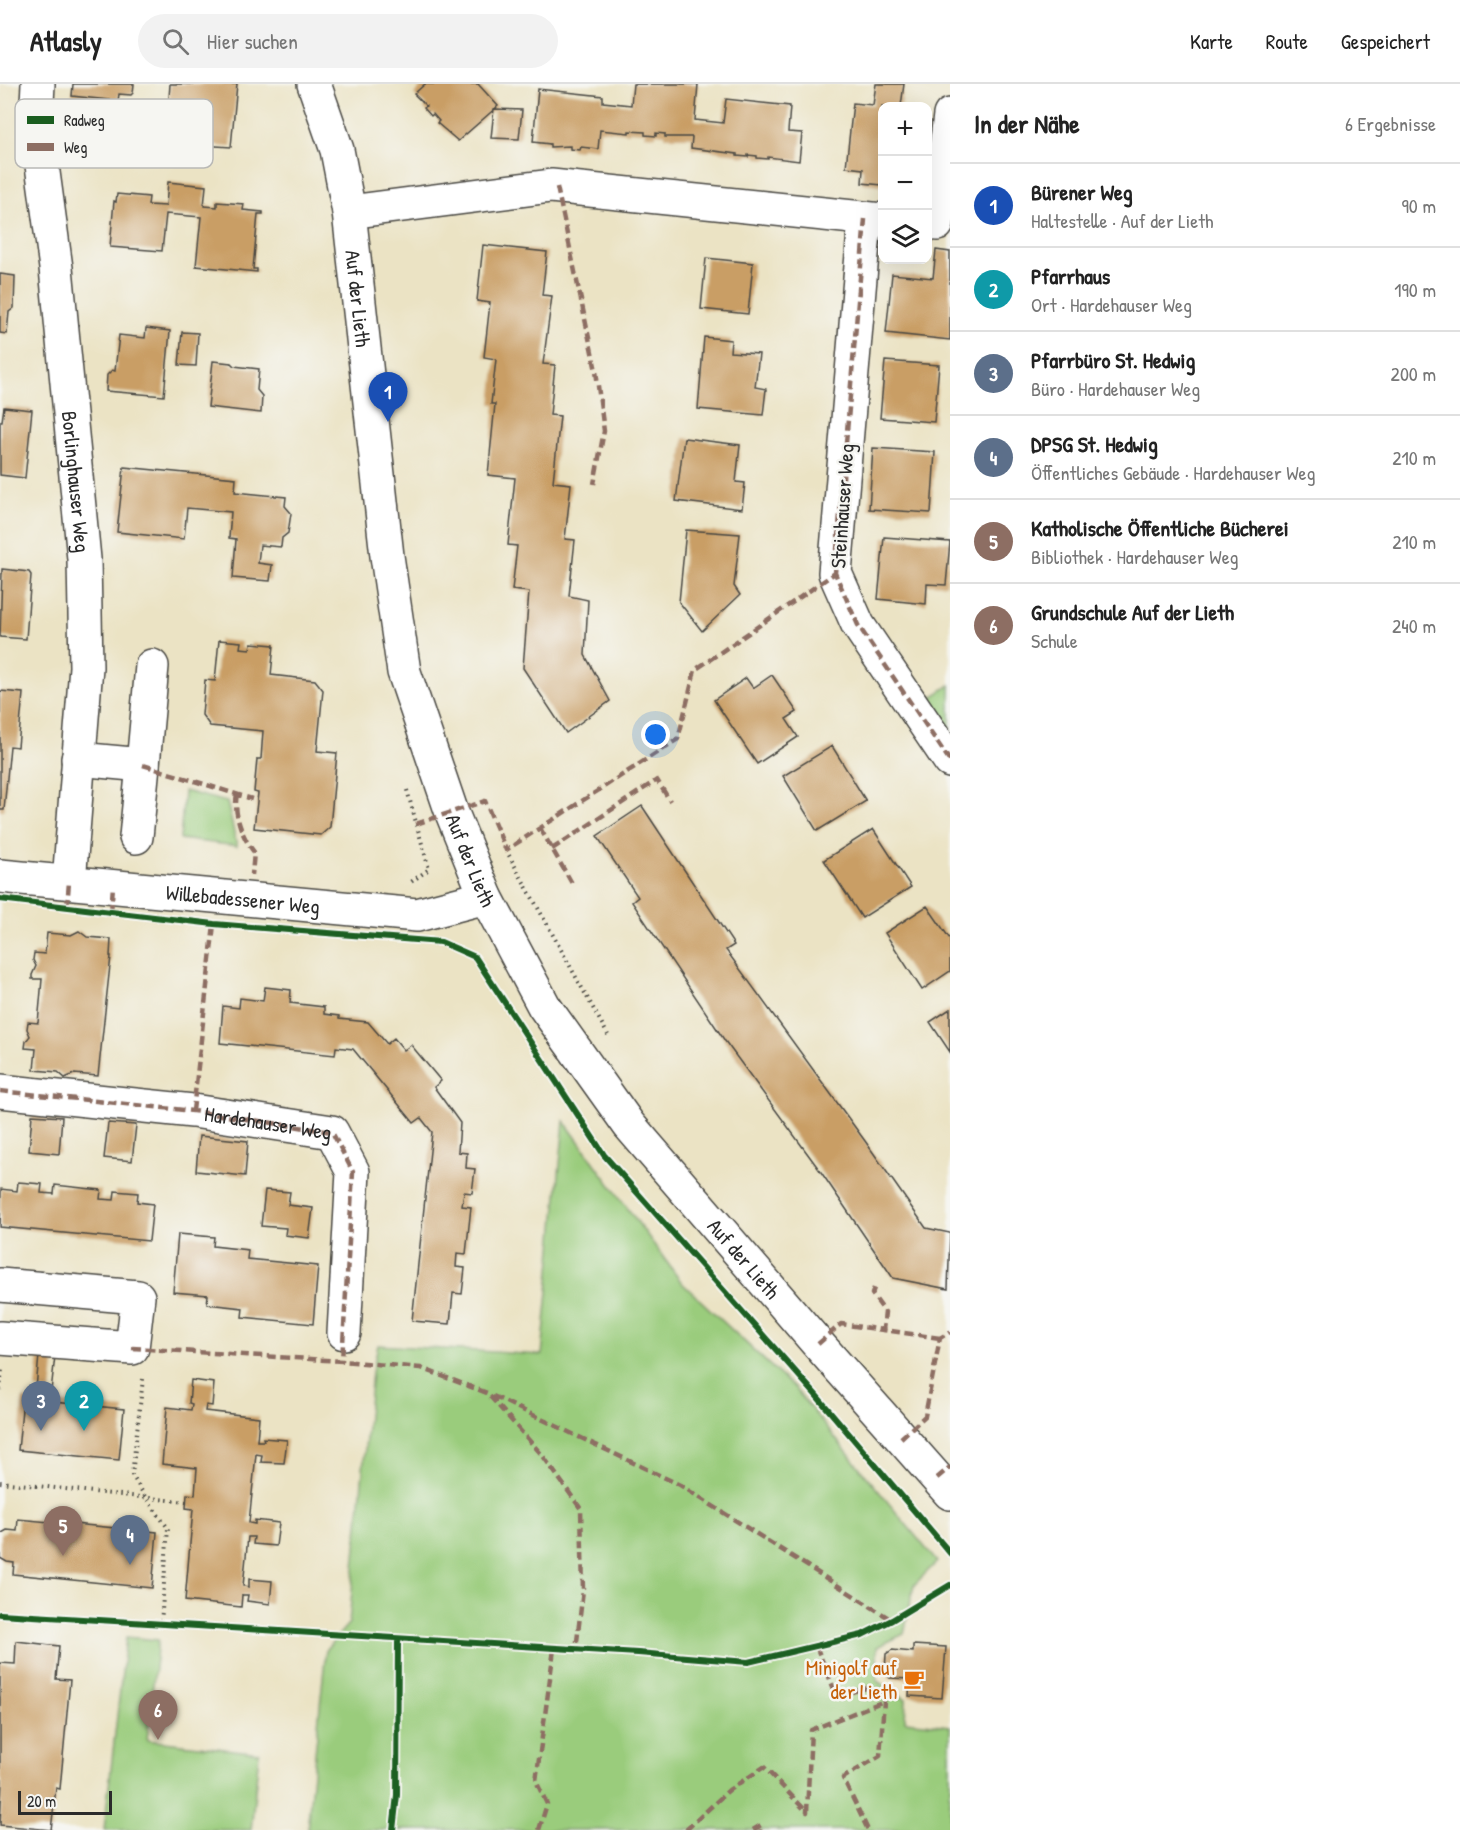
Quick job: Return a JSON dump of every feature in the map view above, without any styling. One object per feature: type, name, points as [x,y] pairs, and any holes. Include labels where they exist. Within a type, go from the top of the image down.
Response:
[{"type":"street","name":"Borlinghauser Weg","points":[[37,99],[38,84]]},
{"type":"street","name":"Auf der Lieth","points":[[315,84],[337,150],[349,212],[387,556],[404,672],[452,813],[486,897],[544,1006],[629,1125],[950,1493]]},
{"type":"street","points":[[938,224],[950,115]]},
{"type":"street","name":"Borlinghauser Weg","points":[[42,168],[56,268],[84,559],[86,667],[69,882]]},
{"type":"street","points":[[349,212],[551,186],[874,219]]},
{"type":"street","name":"Steinhauser Weg","points":[[874,219],[835,573],[858,625],[950,762]]},
{"type":"street","points":[[136,837],[152,666]]},
{"type":"street","points":[[78,759],[142,765]]},
{"type":"street","name":"Willebadessener Weg","points":[[0,876],[417,915],[486,897]]},
{"type":"street","name":"Hardehauser Weg","points":[[0,1091],[193,1111],[332,1132],[353,1172],[344,1333]]},
{"type":"street","points":[[0,1285],[138,1297],[132,1348],[0,1338]]},
{"type":"path","points":[[406,885],[429,869],[407,789]]},
{"type":"path","points":[[506,850],[609,1037]]},
{"type":"path","points":[[144,1371],[132,1475],[168,1528],[161,1624]]},
{"type":"path","points":[[0,1482],[187,1502]]},
{"type":"path","points":[[150,1623],[173,1625]]},
{"type":"green space","points":[[950,685],[950,730],[929,699]]},
{"type":"green space","points":[[184,791],[227,802],[237,846],[180,839]]},
{"type":"green space","points":[[564,1121],[682,1283],[795,1389],[937,1562],[914,1585],[904,1634],[877,1647],[877,1681],[906,1699],[905,1721],[950,1726],[950,1830],[307,1830],[326,1649],[349,1623],[372,1372],[378,1345],[542,1355]]},
{"type":"green space","points":[[126,1637],[158,1640],[147,1740],[259,1753],[251,1830],[104,1830]]},
{"type":"building","points":[[73,84],[134,84],[131,95],[119,94],[118,99],[72,96]]},
{"type":"building","points":[[170,84],[237,84],[231,147],[213,146],[213,99],[169,99]]},
{"type":"building","points":[[425,84],[478,84],[498,106],[458,141],[437,123],[439,121],[433,114],[431,116],[424,108],[426,106],[414,94]]},
{"type":"building","points":[[633,84],[698,84],[695,120],[723,123],[726,99],[790,106],[788,132],[802,133],[799,161],[757,158],[757,156],[748,155],[748,157],[737,156],[737,154],[691,148],[692,137],[665,137],[665,134],[656,133],[656,136],[645,135],[645,132],[600,130],[598,149],[581,147],[580,150],[570,149],[570,146],[550,147],[550,144],[533,142],[538,89],[603,96],[603,102],[631,105]]},
{"type":"building","points":[[876,84],[904,84],[902,102],[878,102],[878,185],[862,183],[863,169],[846,167],[853,103],[873,105]]},
{"type":"building","points":[[494,109],[522,110],[519,139],[491,138]]},
{"type":"building","points":[[168,182],[206,186],[204,206],[217,207],[217,202],[244,204],[243,210],[263,212],[263,214],[258,214],[253,269],[257,269],[257,272],[196,266],[201,217],[166,214],[162,251],[110,247],[114,201],[116,202],[117,194],[149,197],[148,205],[166,206]]},
{"type":"building","points":[[483,245],[547,252],[542,295],[552,296],[543,364],[555,365],[550,415],[560,416],[553,482],[571,484],[565,539],[575,540],[569,596],[588,600],[585,655],[610,701],[566,733],[523,668],[529,592],[512,590],[517,546],[508,545],[515,478],[488,475],[495,404],[491,404],[496,359],[484,357],[490,303],[477,301]]},
{"type":"building","points":[[936,250],[950,252],[950,340],[886,333],[892,274],[933,278]]},
{"type":"building","points":[[706,258],[753,263],[748,314],[701,309]]},
{"type":"building","points":[[0,274],[15,276],[14,308],[9,312],[7,334],[0,333]]},
{"type":"building","points":[[146,328],[170,331],[164,396],[106,391],[107,375],[112,370],[115,371],[119,335],[145,338]]},
{"type":"building","points":[[182,332],[198,333],[196,366],[179,365]]},
{"type":"building","points":[[704,337],[731,340],[730,352],[759,354],[755,387],[766,389],[763,415],[698,409]]},
{"type":"building","points":[[213,361],[259,369],[257,390],[262,396],[261,413],[208,407]]},
{"type":"building","points":[[885,361],[939,365],[934,422],[880,418]]},
{"type":"building","points":[[4,407],[32,410],[25,478],[0,475],[0,421],[2,421]]},
{"type":"building","points":[[684,438],[740,445],[736,482],[745,483],[742,509],[676,501]]},
{"type":"building","points":[[873,448],[935,452],[931,513],[869,509]]},
{"type":"building","points":[[124,467],[236,478],[235,492],[286,497],[285,506],[291,513],[288,533],[282,538],[281,547],[260,545],[258,563],[272,565],[270,581],[233,578],[236,539],[229,538],[231,512],[187,508],[184,539],[117,532]]},
{"type":"building","points":[[686,530],[740,534],[734,586],[740,595],[702,631],[679,602]]},
{"type":"building","points":[[884,537],[950,542],[946,585],[927,584],[926,604],[878,599]]},
{"type":"building","points":[[2,569],[29,572],[31,575],[26,639],[0,637]]},
{"type":"building","points":[[219,640],[241,642],[240,648],[250,649],[251,643],[274,645],[271,675],[315,680],[323,690],[317,751],[337,753],[330,827],[321,835],[254,828],[258,793],[254,792],[257,759],[261,759],[263,731],[210,726],[202,715],[205,680],[215,681]]},
{"type":"building","points":[[772,675],[797,712],[786,719],[798,737],[757,764],[714,700],[746,678],[753,688]]},
{"type":"building","points":[[0,691],[23,693],[18,747],[10,746],[4,810],[0,810]]},
{"type":"building","points":[[832,746],[866,801],[817,831],[783,776]]},
{"type":"building","points":[[642,806],[734,945],[726,950],[926,1228],[950,1233],[948,1289],[893,1278],[821,1172],[725,1041],[632,902],[638,897],[597,836]]},
{"type":"building","points":[[873,829],[911,887],[862,918],[824,860]]},
{"type":"building","points":[[927,906],[950,939],[950,971],[922,990],[885,933]]},
{"type":"building","points":[[79,931],[87,937],[111,939],[111,956],[98,1076],[74,1074],[65,1078],[58,1072],[34,1070],[36,1049],[25,1048],[30,1036],[27,1029],[28,1022],[38,1023],[40,1002],[42,979],[32,979],[36,966],[33,960],[34,953],[45,954],[47,933],[71,935]]},
{"type":"building","points":[[265,987],[291,990],[290,1003],[324,1007],[324,1014],[339,1016],[339,1019],[368,1022],[387,1044],[394,1038],[404,1050],[411,1045],[441,1081],[434,1087],[460,1123],[458,1152],[467,1153],[466,1168],[475,1169],[472,1193],[464,1192],[462,1206],[471,1207],[466,1254],[457,1253],[456,1267],[465,1268],[462,1294],[453,1293],[450,1324],[412,1321],[432,1132],[421,1118],[414,1123],[353,1049],[336,1047],[335,1055],[220,1043],[223,1006],[239,1008],[240,998],[263,1001]]},
{"type":"building","points":[[950,1009],[950,1052],[930,1022]]},
{"type":"building","points":[[32,1115],[62,1117],[59,1154],[29,1151]]},
{"type":"building","points":[[108,1123],[136,1125],[132,1161],[104,1158]]},
{"type":"building","points":[[199,1136],[248,1141],[245,1176],[196,1171]]},
{"type":"building","points":[[18,1182],[42,1184],[41,1193],[54,1194],[55,1185],[101,1190],[100,1199],[114,1200],[115,1191],[138,1193],[137,1202],[153,1204],[149,1241],[0,1227],[1,1189],[17,1191]]},
{"type":"building","points":[[265,1190],[290,1192],[288,1205],[313,1208],[309,1238],[285,1235],[286,1228],[261,1226]]},
{"type":"building","points":[[178,1234],[214,1237],[213,1246],[248,1250],[247,1259],[318,1266],[313,1324],[242,1317],[243,1308],[207,1304],[208,1295],[173,1292]]},
{"type":"building","points":[[39,1355],[55,1356],[51,1391],[36,1389]]},
{"type":"building","points":[[191,1380],[214,1383],[212,1406],[206,1405],[205,1411],[259,1417],[257,1441],[264,1441],[263,1438],[287,1440],[284,1463],[261,1462],[262,1455],[256,1454],[249,1523],[255,1524],[255,1520],[279,1523],[276,1546],[253,1544],[254,1537],[248,1537],[243,1586],[249,1587],[249,1579],[272,1581],[270,1604],[247,1601],[248,1595],[242,1595],[241,1607],[185,1601],[193,1509],[186,1508],[187,1494],[195,1495],[197,1468],[162,1464],[167,1407],[191,1410],[192,1404],[189,1403]]},
{"type":"building","points":[[23,1399],[124,1409],[119,1460],[18,1450]]},
{"type":"building","points":[[61,1515],[74,1517],[74,1524],[157,1532],[152,1588],[13,1574],[14,1563],[0,1558],[0,1534],[7,1530],[17,1531],[18,1519],[60,1523]]},
{"type":"building","points":[[16,1641],[59,1646],[56,1679],[70,1680],[60,1789],[56,1788],[51,1830],[0,1825],[2,1780],[0,1780],[0,1663],[15,1664]]},
{"type":"building","name":"Minigolf auf der Lieth","points":[[913,1645],[946,1647],[942,1698],[909,1696],[910,1679],[890,1678],[885,1672],[886,1654],[892,1650],[913,1652]]},
{"type":"marked path","points":[[557,187],[596,371],[604,431],[594,484]]},
{"type":"marked path","points":[[865,219],[835,573],[858,625],[950,761]]},
{"type":"marked path","points":[[416,824],[485,801],[506,850],[678,739],[695,670],[835,573]]},
{"type":"marked path","points":[[143,765],[252,799]]},
{"type":"marked path","points":[[552,849],[657,780],[670,801]]},
{"type":"marked path","points":[[237,794],[236,809],[240,824],[254,852],[252,875]]},
{"type":"marked path","points":[[540,828],[573,885]]},
{"type":"marked path","points":[[67,907],[69,882]]},
{"type":"marked path","points":[[111,912],[113,886]]},
{"type":"marked path","points":[[193,1111],[214,924]]},
{"type":"marked path","points":[[0,1091],[193,1111],[332,1132],[353,1172],[342,1361]]},
{"type":"marked path","points":[[874,1288],[872,1294],[885,1312],[883,1330]]},
{"type":"marked path","points":[[818,1344],[841,1324],[940,1338]]},
{"type":"marked path","points":[[901,1438],[925,1416],[940,1338],[950,1332]]},
{"type":"marked path","points":[[132,1348],[421,1368],[487,1393],[543,1456],[581,1509],[583,1590],[576,1650]]},
{"type":"marked path","points":[[493,1396],[680,1485],[892,1620]]},
{"type":"marked path","points":[[937,1478],[950,1467]]},
{"type":"marked path","points":[[816,1646],[837,1696],[874,1686],[884,1701],[880,1756],[843,1778],[868,1830]]},
{"type":"marked path","points":[[539,1830],[547,1804],[536,1781],[554,1649]]},
{"type":"marked path","points":[[686,1830],[729,1790],[764,1767],[807,1812],[811,1730],[884,1701]]},
{"type":"marked path","points":[[753,1830],[761,1825],[760,1830]]},
{"type":"cycle path","points":[[0,899],[214,924],[441,942],[475,957],[604,1155],[816,1395],[950,1553]]},
{"type":"cycle path","points":[[0,1614],[638,1653],[748,1662],[862,1635],[950,1585]]},
{"type":"cycle path","points":[[393,1830],[397,1795],[398,1639]]},
{"type":"place","name":"Bürener Weg","points":[[388,422]]},
{"type":"place","name":"Pfarrbüro St. Hedwig","points":[[41,1431]]},
{"type":"place","name":"Pfarrhaus","points":[[84,1431]]},
{"type":"place","name":"Katholische Öffentliche Bücherei","points":[[63,1556]]},
{"type":"place","name":"DPSG St. Hedwig","points":[[130,1565]]},
{"type":"place","name":"Minigolf auf der Lieth","points":[[914,1679]]},
{"type":"place","name":"Grundschule Auf der Lieth","points":[[158,1740]]}]
